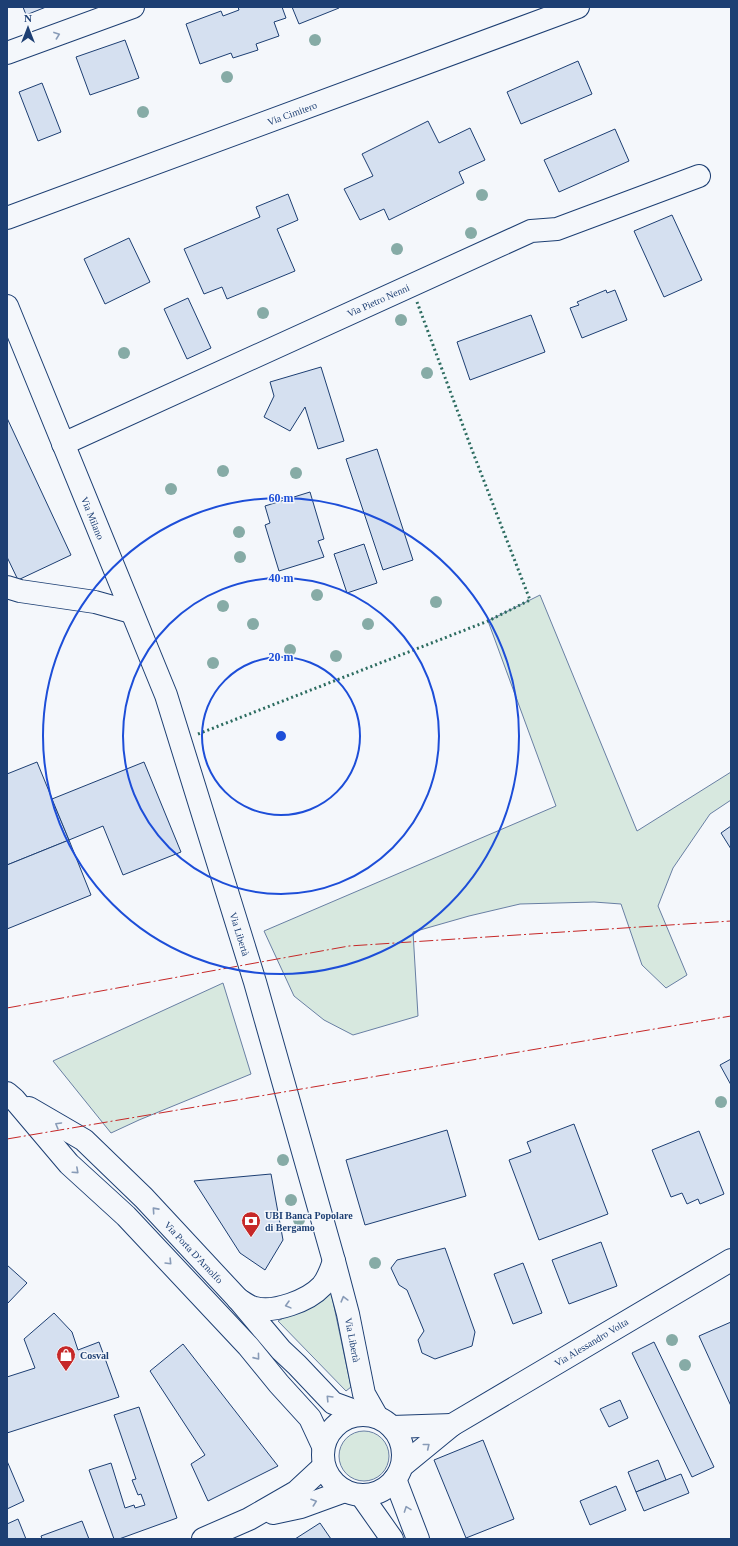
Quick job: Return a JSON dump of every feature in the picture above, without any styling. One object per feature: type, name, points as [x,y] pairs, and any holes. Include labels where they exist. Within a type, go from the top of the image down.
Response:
[{"type":"street","points":[[7,53],[133,7]]},
{"type":"street","name":"Via Cimitero","points":[[7,218],[578,7]]},
{"type":"street","name":"Via Pietro Nenni","points":[[63,444],[531,230],[557,229],[699,176]]},
{"type":"street","name":"Via Milano","points":[[7,306],[132,612]]},
{"type":"street","points":[[7,587],[95,602],[132,612]]},
{"type":"street","name":"Via Libertà","points":[[132,612],[166,695],[226,886],[255,982],[334,1261],[348,1314],[364,1394],[378,1419]]},
{"type":"street","name":"Via Porta D'Arnolfo","points":[[11,1096],[84,1140],[144,1198],[238,1300],[281,1350],[333,1403],[378,1419]]},
{"type":"street","name":"Via Porta D'Arnolfo","points":[[11,1096],[69,1164],[126,1216],[248,1346],[279,1384],[310,1418],[324,1456]]},
{"type":"street","name":"Via Alessandro Volta","points":[[398,1472],[452,1425],[731,1260]]},
{"type":"street","points":[[238,1300],[255,1308],[290,1306],[306,1298],[321,1287],[328,1276],[334,1261]]},
{"type":"street","points":[[249,1519],[353,1493],[382,1490],[398,1472],[403,1452],[402,1445],[378,1419],[349,1416],[339,1422],[329,1432],[324,1456],[327,1474],[333,1482],[353,1493],[392,1539]]},
{"type":"street","name":"Via Alessandro Volta","points":[[378,1419],[452,1425]]},
{"type":"street","points":[[203,1539],[249,1519],[296,1492],[324,1456]]},
{"type":"street","points":[[398,1472],[418,1539]]},
{"type":"shaded area","points":[[540,595],[637,831],[731,772],[731,800],[710,814],[673,868],[658,906],[687,975],[666,988],[642,965],[621,904],[594,902],[520,904],[469,916],[413,932],[418,1016],[353,1035],[324,1020],[294,996],[264,931],[556,806],[488,621]]},
{"type":"shaded area","points":[[223,983],[251,1074],[111,1133],[53,1061]]},
{"type":"shaded area","points":[[331,1292],[351,1387],[346,1391],[278,1321]]},
{"type":"shaded area","points":[[364,1431],[373,1433],[384,1442],[389,1456],[387,1465],[378,1476],[364,1481],[355,1479],[344,1470],[339,1456],[341,1447],[350,1436]]},
{"type":"building","points":[[23,7],[46,7],[26,15]]},
{"type":"building","points":[[238,7],[282,7],[286,18],[274,22],[279,36],[256,44],[258,50],[233,58],[231,53],[200,64],[186,24],[221,11],[223,16],[239,10]]},
{"type":"building","points":[[292,7],[339,7],[339,8],[299,24]]},
{"type":"building","points":[[125,40],[139,78],[90,95],[76,57]]},
{"type":"building","points":[[578,61],[592,94],[521,124],[507,92]]},
{"type":"building","points":[[42,83],[61,132],[38,141],[19,92]]},
{"type":"building","points":[[428,121],[439,143],[470,128],[485,160],[459,172],[464,183],[389,220],[384,209],[360,220],[344,189],[373,176],[362,154]]},
{"type":"building","points":[[615,129],[629,161],[559,192],[544,160]]},
{"type":"building","points":[[288,194],[298,220],[277,229],[295,271],[227,299],[222,287],[204,294],[184,249],[260,217],[256,207]]},
{"type":"building","points":[[672,215],[702,280],[664,297],[634,231]]},
{"type":"building","points":[[129,238],[150,282],[105,304],[84,259]]},
{"type":"building","points":[[606,290],[607,293],[615,290],[627,320],[582,338],[570,308],[579,305],[577,302]]},
{"type":"building","points":[[188,298],[211,348],[187,359],[164,309]]},
{"type":"building","points":[[531,315],[545,352],[470,380],[457,342]]},
{"type":"building","points":[[321,367],[344,441],[318,449],[305,407],[290,431],[264,417],[274,396],[270,382]]},
{"type":"building","points":[[7,418],[71,555],[18,580],[7,557]]},
{"type":"building","points":[[377,449],[413,560],[383,570],[346,459]]},
{"type":"building","points":[[310,492],[324,539],[318,541],[324,557],[279,571],[265,525],[270,523],[265,506]]},
{"type":"building","points":[[364,544],[377,583],[347,593],[334,554]]},
{"type":"building","points":[[37,762],[69,840],[7,865],[7,774]]},
{"type":"building","points":[[144,762],[181,852],[123,875],[103,826],[69,840],[52,799]]},
{"type":"building","points":[[731,826],[731,849],[721,833]]},
{"type":"building","points":[[69,840],[91,895],[7,929],[7,865]]},
{"type":"building","points":[[731,1059],[731,1085],[720,1065]]},
{"type":"building","points":[[574,1124],[608,1214],[539,1240],[509,1160],[531,1152],[527,1142]]},
{"type":"building","points":[[447,1130],[466,1196],[365,1225],[346,1160]]},
{"type":"building","points":[[699,1131],[724,1194],[700,1204],[698,1199],[687,1204],[682,1193],[671,1197],[652,1150]]},
{"type":"building","points":[[271,1174],[283,1240],[265,1270],[240,1253],[194,1181]]},
{"type":"building","points":[[601,1242],[617,1286],[569,1304],[552,1260]]},
{"type":"building","points":[[445,1248],[475,1332],[472,1346],[435,1359],[422,1353],[418,1340],[424,1331],[407,1290],[399,1285],[391,1268],[397,1260]]},
{"type":"building","points":[[523,1263],[542,1313],[513,1324],[494,1274]]},
{"type":"building","points":[[7,1265],[27,1283],[7,1304]]},
{"type":"building","name":"Cosval","points":[[54,1313],[72,1332],[78,1350],[99,1342],[119,1397],[7,1433],[7,1377],[35,1368],[24,1339]]},
{"type":"building","points":[[731,1322],[731,1406],[699,1336]]},
{"type":"building","points":[[654,1342],[714,1467],[692,1477],[632,1353]]},
{"type":"building","points":[[183,1344],[278,1466],[208,1501],[191,1464],[205,1455],[150,1371]]},
{"type":"building","points":[[620,1400],[628,1418],[609,1427],[600,1409]]},
{"type":"building","points":[[139,1407],[177,1518],[119,1539],[114,1539],[89,1470],[111,1463],[125,1508],[134,1505],[135,1508],[145,1505],[141,1494],[138,1495],[132,1480],[136,1479],[114,1415]]},
{"type":"building","points":[[483,1440],[514,1519],[466,1538],[434,1460]]},
{"type":"building","points":[[658,1460],[666,1480],[636,1492],[628,1472]]},
{"type":"building","points":[[7,1461],[24,1501],[7,1509]]},
{"type":"building","points":[[681,1474],[689,1493],[644,1511],[636,1492]]},
{"type":"building","points":[[616,1486],[626,1510],[590,1525],[580,1501]]},
{"type":"building","points":[[18,1519],[26,1539],[7,1539],[7,1524]]},
{"type":"building","points":[[82,1521],[89,1539],[42,1539],[41,1536]]},
{"type":"building","points":[[320,1523],[331,1539],[295,1539]]},
{"type":"hedge","points":[[198,734],[488,621],[530,600],[417,302]]},
{"type":"power","points":[[7,1008],[349,946],[731,921]]},
{"type":"power","points":[[7,1139],[731,1016]]},
{"type":"place","name":"UBI Banca Popolare di Bergamo","points":[[251,1238]]},
{"type":"place","name":"Cosval","points":[[66,1372]]}]
